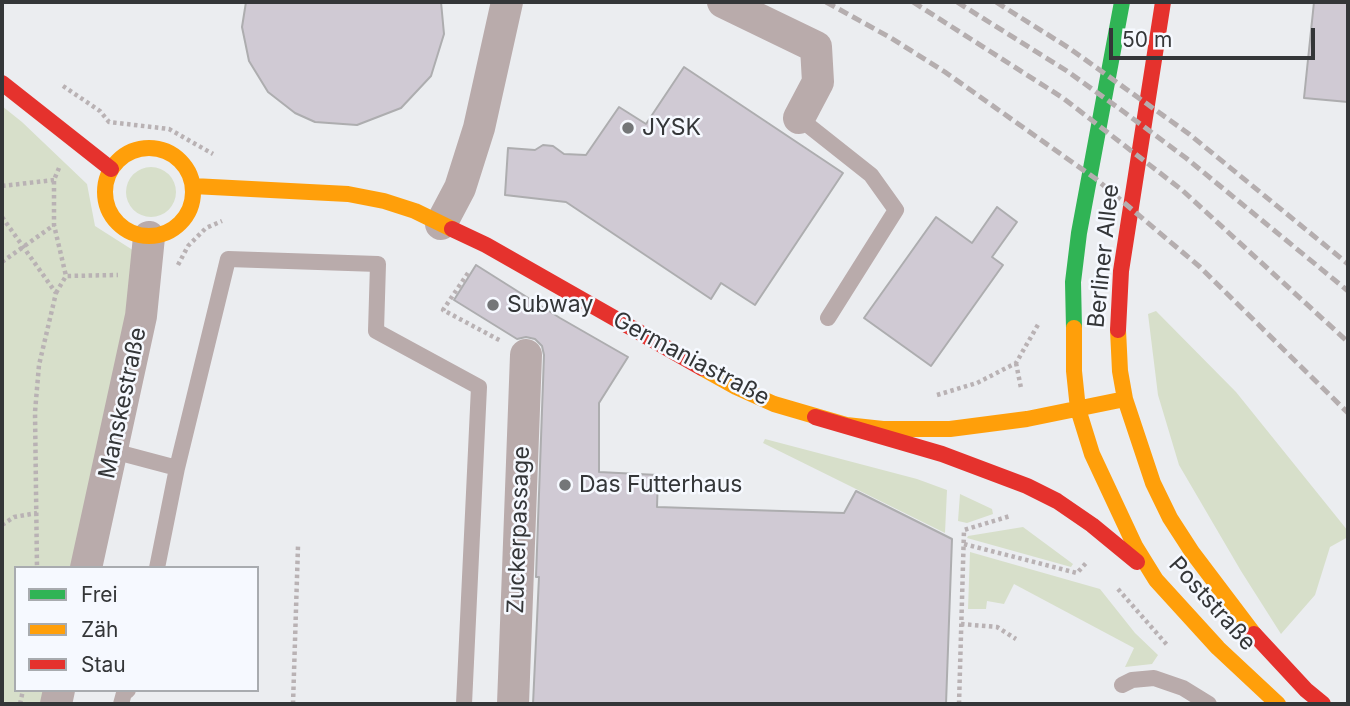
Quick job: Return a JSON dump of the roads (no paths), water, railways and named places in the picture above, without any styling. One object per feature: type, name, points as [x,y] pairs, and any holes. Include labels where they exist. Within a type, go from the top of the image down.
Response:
[{"type":"main road","name":"Berliner Allee","points":[[1079,409],[1074,371],[1073,282],[1079,233],[1122,2]]},
{"type":"main road","name":"Berliner Allee","points":[[1163,2],[1121,271],[1118,335],[1125,399],[1153,483],[1177,530],[1269,652],[1323,704]]},
{"type":"main road","points":[[2,83],[111,169]]},
{"type":"main road","points":[[145,148],[158,149],[173,155],[188,172],[193,186],[191,206],[185,219],[162,235],[137,236],[123,229],[113,219],[105,200],[104,186],[111,169],[130,152],[145,148]]},
{"type":"main road","name":"Germaniastraße","points":[[193,186],[348,194],[384,201],[486,245],[736,387],[774,404],[846,425],[883,429],[950,429],[1027,419],[1125,399]]},
{"type":"main road","name":"Poststraße","points":[[1079,409],[1092,454],[1111,497],[1135,546],[1156,580],[1218,648],[1278,704]]},
{"type":"main road","points":[[815,417],[942,454],[1027,486],[1057,501],[1092,525],[1125,550],[1156,580]]},
{"type":"street","points":[[441,224],[460,188],[479,128],[507,2]]},
{"type":"street","points":[[723,2],[816,47],[818,82],[799,118]]},
{"type":"street","name":"Manskestraße","points":[[86,566],[141,316],[149,237]]},
{"type":"street","name":"Zuckerpassage","points":[[513,704],[526,355]]},
{"type":"lane","points":[[799,118],[872,175],[895,210],[828,318]]},
{"type":"lane","points":[[157,566],[177,468],[228,259],[378,264],[376,331],[479,387],[464,704]]},
{"type":"lane","points":[[113,451],[177,468]]},
{"type":"lane","points":[[1122,685],[1132,680],[1154,678],[1183,688],[1209,704]]},
{"type":"railway","points":[[826,2],[945,72],[1096,179],[1200,267],[1348,413]]},
{"type":"railway","points":[[913,2],[1063,98],[1182,190],[1348,342]]},
{"type":"railway","points":[[957,2],[1067,71],[1124,112],[1186,158],[1348,291]]},
{"type":"railway","points":[[996,2],[1069,48],[1189,134],[1348,264]]},
{"type":"place","name":"JYSK","points":[[628,128]]},
{"type":"place","name":"Subway","points":[[493,305]]},
{"type":"place","name":"Das Futterhaus","points":[[565,485]]}]
